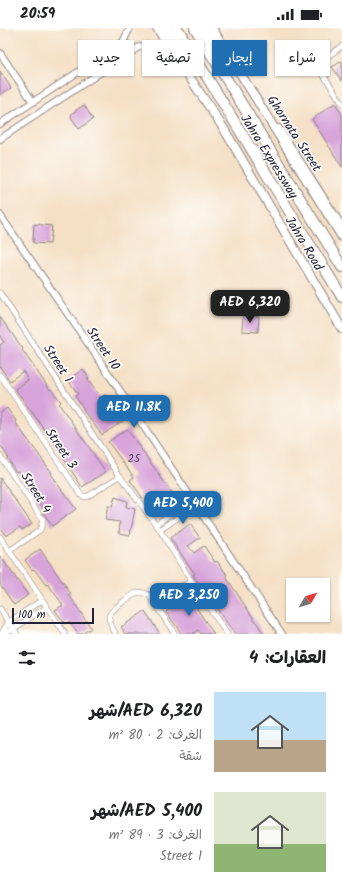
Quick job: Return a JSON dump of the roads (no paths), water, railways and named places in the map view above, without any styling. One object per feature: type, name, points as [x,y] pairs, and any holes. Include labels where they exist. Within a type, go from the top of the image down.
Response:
[{"type":"highway","points":[[166,28],[190,61],[207,77]]},
{"type":"highway","name":"Jahra Expressway","points":[[177,28],[342,297]]},
{"type":"highway","name":"Jahra Expressway","points":[[195,28],[342,267]]},
{"type":"highway","points":[[203,28],[233,91]]},
{"type":"highway","points":[[297,193],[342,260]]},
{"type":"main road","name":"Jahra Road","points":[[157,28],[224,129],[342,329]]},
{"type":"main road","points":[[212,28],[219,40]]},
{"type":"main road","points":[[241,76],[342,237]]},
{"type":"street","points":[[124,40],[130,28]]},
{"type":"street","points":[[134,50],[146,45],[158,47],[176,61],[196,85]]},
{"type":"street","points":[[342,46],[324,59],[320,64],[320,71],[342,103]]},
{"type":"street","points":[[1,57],[33,102]]},
{"type":"street","points":[[0,124],[78,73]]},
{"type":"street","points":[[0,139],[95,76]]},
{"type":"street","name":"Ghornata Street","points":[[242,76],[258,95],[342,226]]},
{"type":"street","points":[[68,80],[72,80],[75,83],[76,86],[74,90]]},
{"type":"street","name":"Street 10","points":[[0,215],[282,634]]},
{"type":"street","name":"Street 1","points":[[0,293],[120,476],[160,530],[191,581],[227,634]]},
{"type":"street","name":"Street 3","points":[[0,375],[80,495],[84,497],[88,496],[120,476]]},
{"type":"street","name":"Street 4","points":[[0,456],[43,520],[40,530],[9,551]]},
{"type":"street","points":[[156,524],[192,499]]},
{"type":"street","points":[[160,530],[196,506]]},
{"type":"street","points":[[0,537],[65,634]]},
{"type":"street","points":[[155,604],[191,581]]},
{"type":"street","points":[[114,633],[109,616],[112,611],[137,593],[144,592],[149,595],[175,634]]},
{"type":"street","points":[[1,634],[9,622],[42,600]]},
{"type":"street","points":[[1,634],[15,632],[47,607]]},
{"type":"street","points":[[0,609],[15,632]]}]
